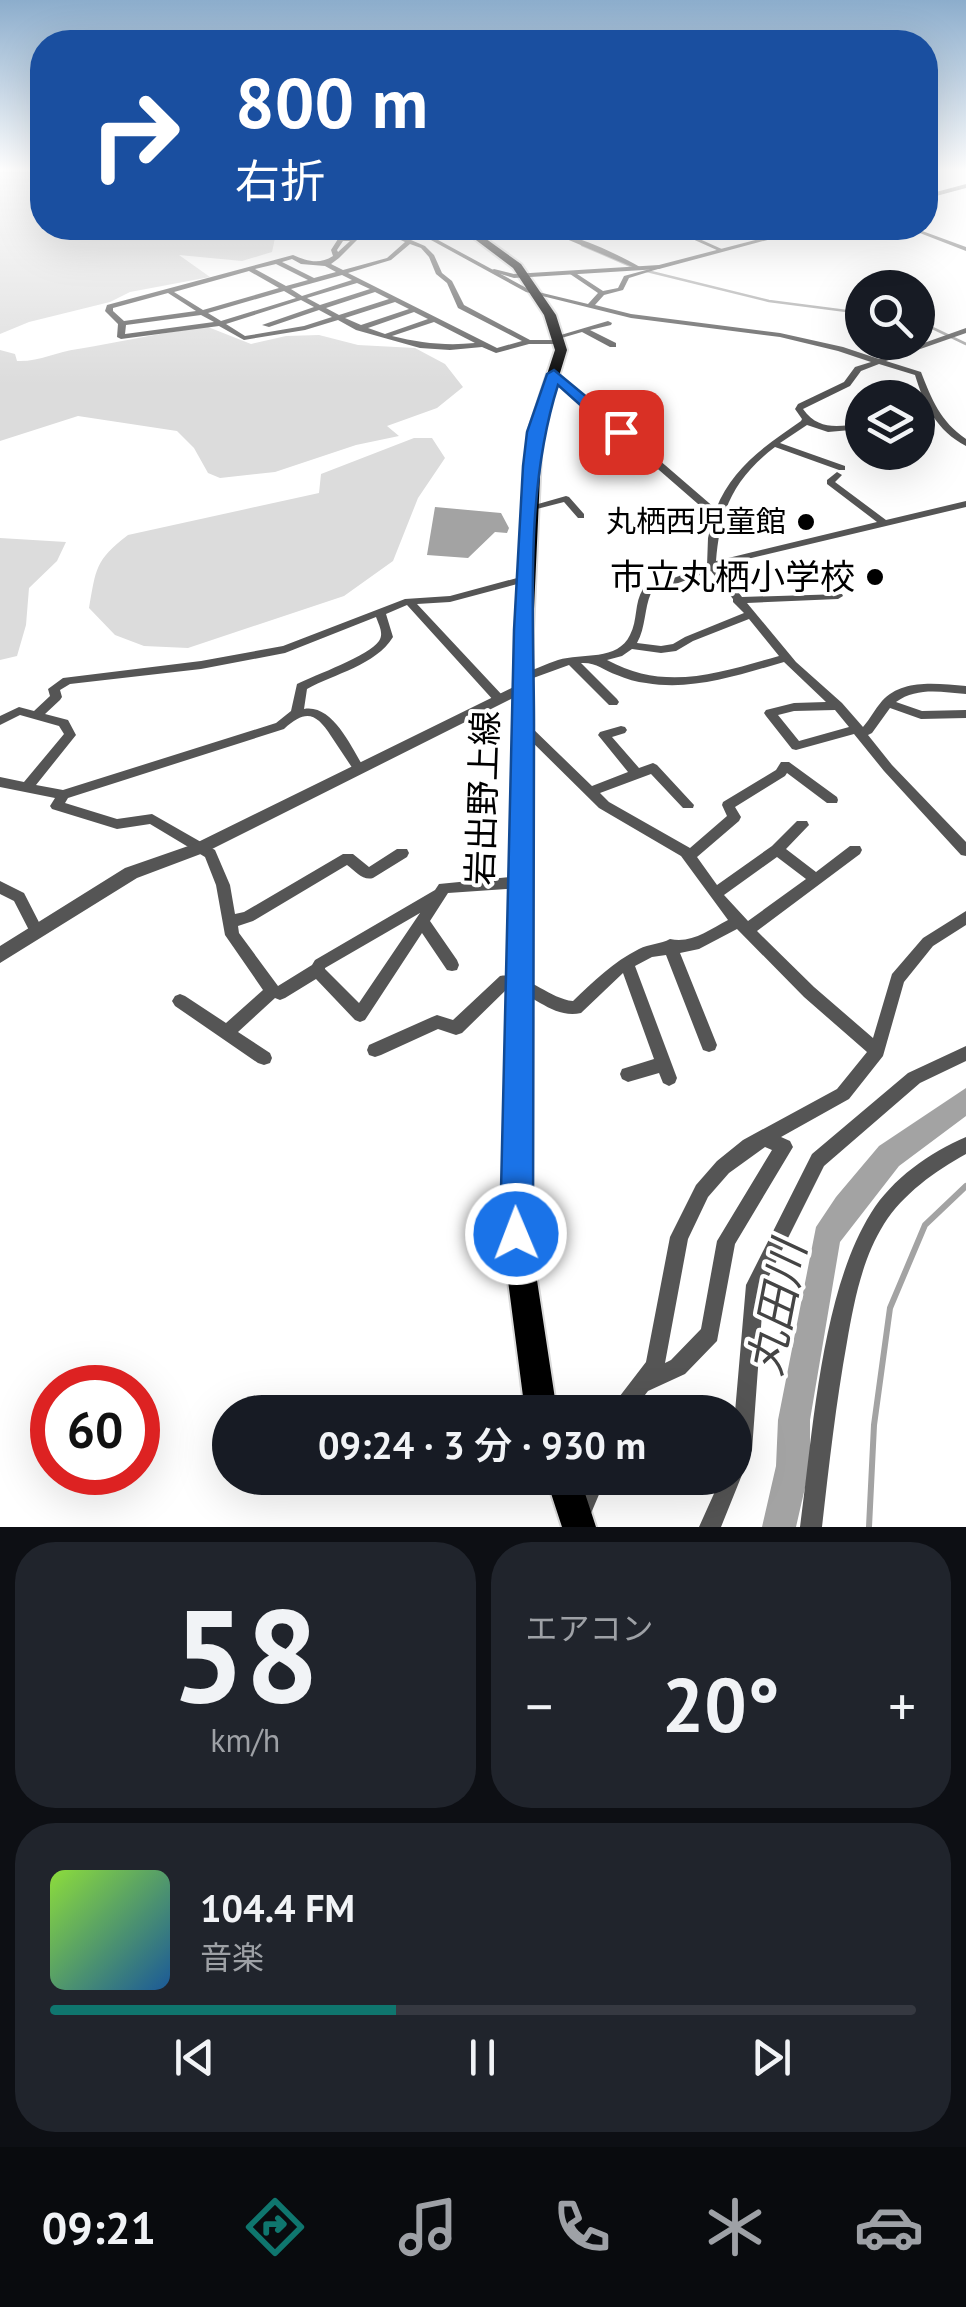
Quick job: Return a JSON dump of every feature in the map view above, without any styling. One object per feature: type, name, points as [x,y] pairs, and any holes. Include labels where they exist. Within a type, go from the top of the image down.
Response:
[{"type":"main road","points":[[487,242],[528,284],[550,315],[558,340]]},
{"type":"main road","name":"岩出野上線","points":[[540,1395],[516,1234],[518,981],[529,508],[535,432],[562,350],[558,340]]},
{"type":"main road","points":[[569,1495],[580,1525]]},
{"type":"street","points":[[337,257],[334,250],[339,242]]},
{"type":"street","points":[[326,264],[352,242]]},
{"type":"street","points":[[120,321],[169,308],[182,316],[200,313],[389,259],[408,242]]},
{"type":"street","points":[[411,242],[432,256],[461,306],[530,342]]},
{"type":"street","points":[[439,242],[494,271],[590,306],[631,316],[780,335],[882,362],[918,374],[920,380]]},
{"type":"street","points":[[580,242],[637,267]]},
{"type":"street","points":[[704,242],[722,250]]},
{"type":"street","points":[[590,306],[602,292],[621,289],[626,277],[752,242]]},
{"type":"street","points":[[356,281],[218,324],[120,337],[120,321],[110,307],[292,257],[326,264],[496,351],[604,327]]},
{"type":"street","points":[[277,262],[310,280]]},
{"type":"street","points":[[494,271],[528,284],[572,273],[658,267]]},
{"type":"street","points":[[251,270],[359,328],[384,337],[448,351],[481,344]]},
{"type":"street","points":[[572,273],[602,292]]},
{"type":"street","points":[[226,278],[257,296]]},
{"type":"street","points":[[198,285],[230,304]]},
{"type":"street","points":[[266,325],[374,290]]},
{"type":"street","points":[[171,293],[244,338],[340,318],[394,300]]},
{"type":"street","points":[[359,328],[413,310]]},
{"type":"street","points":[[248,314],[278,333]]},
{"type":"street","points":[[384,337],[432,320]]},
{"type":"street","points":[[417,344],[453,330]]},
{"type":"street","points":[[845,428],[828,428],[805,421],[799,409],[847,384],[858,368],[966,330]]},
{"type":"street","points":[[586,331],[613,344]]},
{"type":"street","points":[[952,335],[966,343]]},
{"type":"street","points":[[554,374],[719,517]]},
{"type":"street","points":[[935,418],[966,442]]},
{"type":"street","points":[[805,421],[740,470],[729,486],[719,517],[711,567],[786,658],[838,706],[888,768],[966,850]]},
{"type":"street","points":[[773,444],[839,471],[830,482],[884,524]]},
{"type":"street","points":[[529,508],[566,499],[581,516]]},
{"type":"street","points":[[630,645],[643,620],[642,598],[647,591],[711,567],[966,504]]},
{"type":"street","points":[[38,715],[56,697],[54,688],[67,681],[201,665],[284,649],[409,601],[466,596],[528,578]]},
{"type":"street","points":[[737,600],[838,596]]},
{"type":"street","points":[[409,601],[499,699]]},
{"type":"street","points":[[0,782],[63,795],[280,726],[297,712],[301,686],[325,671],[363,659],[384,643],[387,636],[380,612]]},
{"type":"street","points":[[0,955],[131,874],[200,848],[499,699],[525,681],[572,661],[597,660],[630,645],[659,650],[681,647],[689,639],[750,615]]},
{"type":"street","points":[[597,660],[616,672],[687,684],[786,658]]},
{"type":"street","points":[[572,661],[613,702]]},
{"type":"street","points":[[838,706],[770,712],[796,746],[868,730],[887,702],[903,691],[966,690]]},
{"type":"street","points":[[887,702],[921,715],[966,714]]},
{"type":"street","points":[[0,722],[19,711],[64,723],[70,735],[26,788]]},
{"type":"street","points":[[297,712],[320,713],[359,769]]},
{"type":"street","points":[[525,728],[604,805],[690,856],[743,926],[809,992],[878,1051]]},
{"type":"street","points":[[621,730],[604,736],[637,774]]},
{"type":"street","points":[[690,856],[734,817],[728,805],[781,773],[785,765],[832,800]]},
{"type":"street","points":[[590,791],[653,768],[688,805]]},
{"type":"street","points":[[63,795],[56,806],[117,824],[152,819],[210,854],[223,885],[232,934],[273,991],[280,993],[320,964],[440,894]]},
{"type":"street","points":[[716,894],[777,850],[802,826]]},
{"type":"street","points":[[777,850],[817,880]]},
{"type":"street","points":[[376,1050],[438,1022],[456,1028],[505,981],[518,981],[560,1008],[576,1008],[627,963],[670,946],[694,945],[743,926],[817,880],[855,850]]},
{"type":"street","points":[[230,922],[248,917],[348,858],[368,874],[402,853]]},
{"type":"street","points":[[316,970],[360,1015],[444,888],[520,882]]},
{"type":"street","points":[[0,887],[20,897],[36,932]]},
{"type":"street","points":[[633,1395],[655,1366],[679,1237],[702,1191],[723,1167],[842,1094],[878,1051],[897,979],[928,942],[966,918]]},
{"type":"street","points":[[422,922],[452,965]]},
{"type":"street","points":[[670,946],[708,1045]]},
{"type":"street","points":[[627,963],[666,1071],[628,1074]]},
{"type":"street","points":[[227,1032],[273,991]]},
{"type":"street","points":[[180,1001],[264,1058]]},
{"type":"street","points":[[746,1395],[755,1285],[818,1160],[914,1078],[966,1053]]},
{"type":"street","points":[[642,1384],[678,1366],[710,1334],[726,1241],[784,1147],[765,1138]]},
{"type":"street","points":[[811,1527],[840,1334],[854,1272],[877,1220],[928,1164],[966,1146]]},
{"type":"street","points":[[580,1525],[590,1495]]},
{"type":"street","points":[[710,1527],[724,1495]]},
{"type":"shaded area","points":[[0,242],[274,242],[272,252],[242,261],[179,255],[210,277],[130,292],[110,302],[29,322],[0,334]]},
{"type":"shaded area","points":[[208,327],[251,344],[286,336],[319,335],[358,345],[415,348],[445,364],[463,387],[437,408],[387,426],[399,436],[356,445],[275,472],[220,478],[208,473],[194,448],[177,431],[78,416],[0,441],[0,350],[15,354],[17,361],[25,361]]},
{"type":"shaded area","points":[[414,438],[432,438],[445,458],[418,498],[393,561],[344,596],[188,648],[144,646],[115,635],[89,608],[99,566],[128,535],[319,493],[321,474]]},
{"type":"shaded area","points":[[435,507],[501,513],[509,528],[507,533],[495,532],[468,558],[427,555]]},
{"type":"shaded area","points":[[0,538],[66,542],[57,561],[29,588],[26,625],[17,656],[0,660]]},
{"type":"waterway","points":[[582,245],[633,267]]},
{"type":"waterway","points":[[647,271],[769,301],[845,311]]},
{"type":"waterway","points":[[935,329],[966,344]]},
{"type":"waterway","name":"丸田川","points":[[779,1527],[793,1466],[794,1420],[826,1237],[889,1156],[966,1100]]},
{"type":"waterway","points":[[869,1527],[874,1425],[890,1308],[925,1225],[966,1186]]},
{"type":"place","name":"丸栖西児童館","points":[[806,522]]},
{"type":"place","name":"市立丸栖小学校","points":[[875,577]]},
{"type":"route","points":[[516,1234],[524,630],[531,466],[535,432],[554,374],[621,432]]}]
